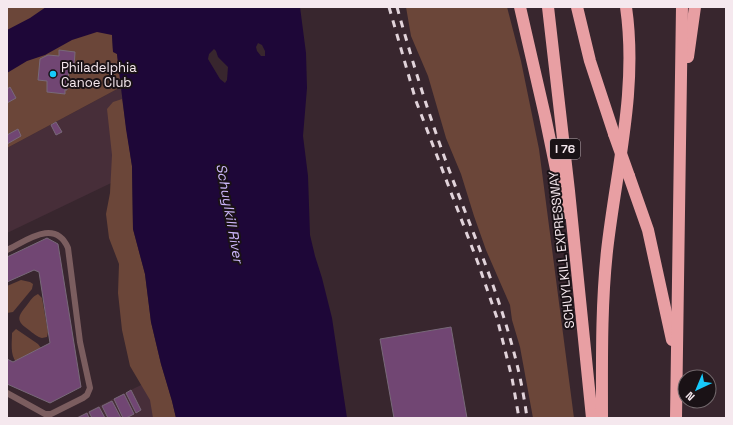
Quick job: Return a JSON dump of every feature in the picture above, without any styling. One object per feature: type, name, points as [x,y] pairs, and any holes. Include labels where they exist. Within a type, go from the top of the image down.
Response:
[{"type":"highway","points":[[520,7],[545,116],[580,291]]},
{"type":"highway","name":"SCHUYLKILL EXPRESSWAY","points":[[548,7],[580,291],[592,418]]},
{"type":"highway","points":[[577,7],[590,61],[648,230],[677,361]]},
{"type":"highway","points":[[602,418],[602,320],[604,286],[630,82],[626,7]]},
{"type":"highway","points":[[676,418],[682,7]]},
{"type":"highway","points":[[681,103],[695,7]]},
{"type":"lane","points":[[7,250],[47,232],[54,233],[65,242],[68,248],[80,342],[90,388],[87,395],[83,398],[51,414],[45,414],[7,393]]},
{"type":"shaded area","points":[[7,7],[106,7],[112,34],[113,51],[117,54],[121,87],[7,148]]},
{"type":"shaded area","points":[[406,7],[507,7],[521,61],[539,149],[574,418],[533,418],[520,347],[512,320],[510,305],[486,250],[461,174],[446,138],[428,76],[411,36]]},
{"type":"shaded area","points":[[121,87],[132,173],[7,233],[7,148]]},
{"type":"shaded area","points":[[122,99],[132,166],[133,229],[145,274],[151,322],[176,418],[153,418],[150,400],[130,366],[122,330],[118,293],[119,264],[109,238],[106,214],[110,193],[112,155],[107,109],[113,102]]},
{"type":"shaded area","points":[[21,280],[33,284],[32,289],[13,312],[7,313],[7,286]]},
{"type":"shaded area","points":[[38,294],[42,298],[48,332],[47,337],[42,338],[25,327],[19,319],[21,313],[33,297]]},
{"type":"shaded area","points":[[16,329],[38,344],[41,348],[16,362],[12,352],[12,333]]},
{"type":"shaded area","points":[[164,374],[176,418],[75,418],[137,387]]},
{"type":"water","name":"Schuylkill River","points":[[46,7],[300,7],[306,53],[307,88],[303,136],[308,176],[310,235],[332,318],[347,418],[176,418],[151,322],[145,274],[133,229],[132,166],[117,54],[113,52],[112,35],[97,32],[72,40],[45,55],[27,61],[7,73],[7,30],[30,18]],"holes":[[[258,43],[262,45],[265,51],[265,56],[261,56],[257,51],[256,47]],[[214,49],[218,57],[228,67],[227,80],[225,83],[220,79],[208,59],[209,54]]]},
{"type":"building","name":"Philadelphia Canoe Club","points":[[59,50],[75,52],[74,68],[69,68],[67,90],[65,90],[65,94],[47,92],[47,81],[38,80],[40,59],[48,55],[59,56]]},
{"type":"building","points":[[10,87],[16,98],[7,103],[7,89]]},
{"type":"building","points":[[56,122],[62,132],[56,135],[51,125]]},
{"type":"building","points":[[18,129],[21,136],[7,144],[7,135]]},
{"type":"building","points":[[47,238],[58,244],[81,387],[50,403],[7,384],[7,359],[13,362],[50,343],[39,272],[34,270],[7,282],[7,257]]},
{"type":"building","points":[[451,327],[467,418],[394,418],[380,339]]},
{"type":"building","points":[[131,390],[141,410],[136,413],[126,393]]},
{"type":"building","points":[[124,394],[134,414],[126,418],[123,418],[114,399]]},
{"type":"building","points":[[112,401],[121,418],[108,418],[102,406]]},
{"type":"building","points":[[99,407],[105,418],[92,418],[89,412]]},
{"type":"building","points":[[87,413],[89,418],[77,418]]},
{"type":"railway","points":[[389,7],[416,101],[478,263],[497,318],[512,378],[519,418]]},
{"type":"railway","points":[[397,7],[436,133],[496,294],[506,325],[515,355],[527,418]]},
{"type":"place","name":"Philadelphia Canoe Club","points":[[53,74]]}]
